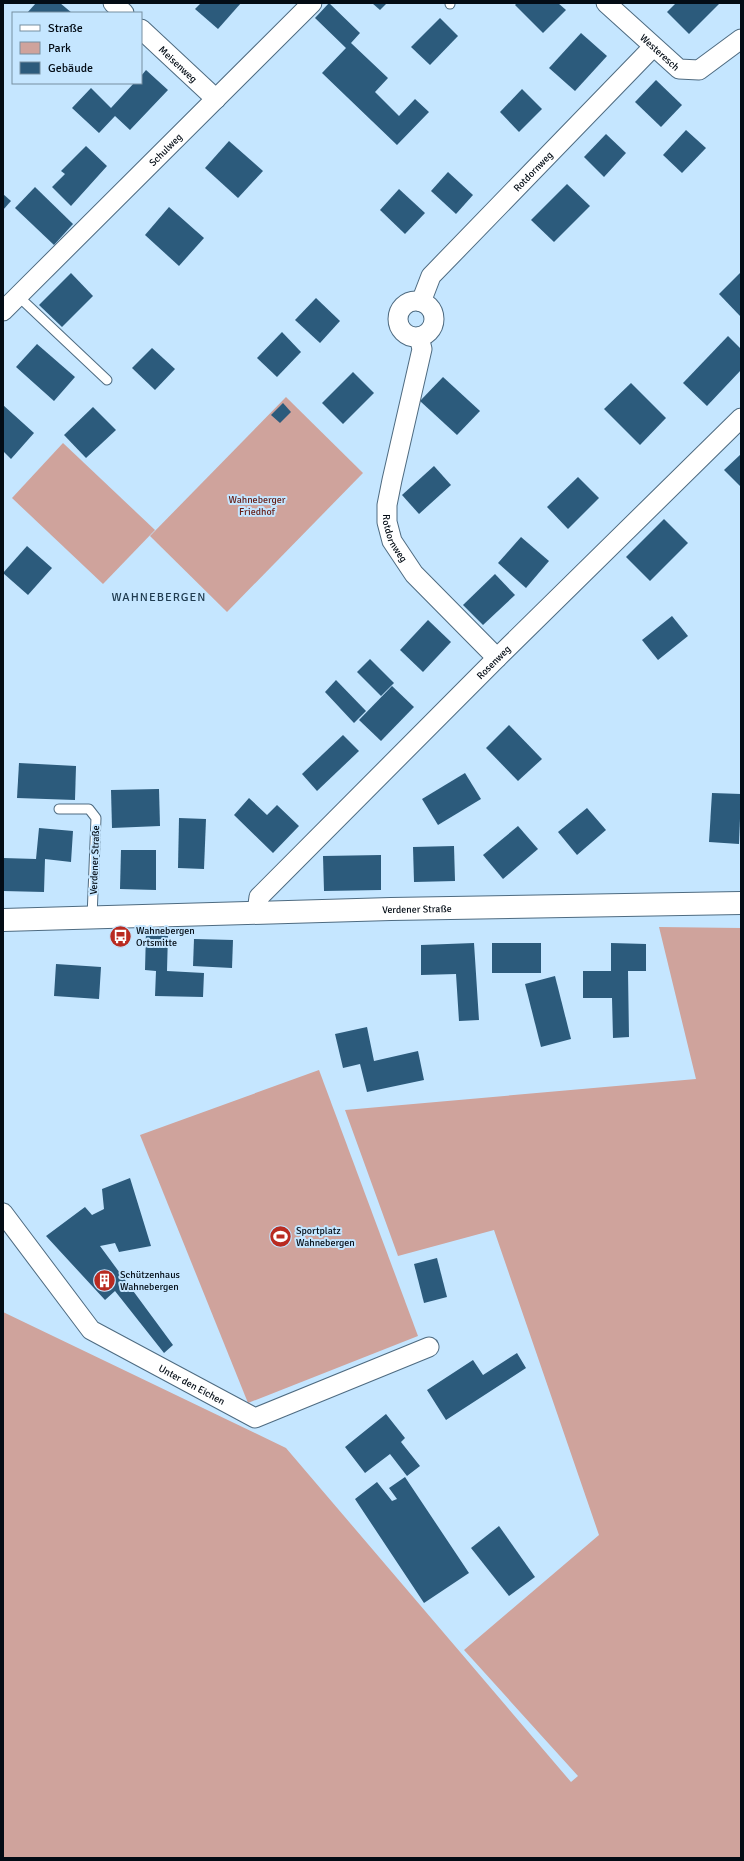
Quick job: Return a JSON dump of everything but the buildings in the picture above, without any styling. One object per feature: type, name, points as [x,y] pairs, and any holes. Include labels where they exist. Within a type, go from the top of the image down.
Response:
[{"type":"street","points":[[113,3],[123,12]]},
{"type":"street","name":"Schulweg","points":[[3,311],[312,3]]},
{"type":"street","name":"Westeresch","points":[[606,3],[679,69],[699,70],[741,38]]},
{"type":"street","name":"Meisenweg","points":[[142,30],[216,99]]},
{"type":"street","name":"Rotdornweg","points":[[422,302],[431,276],[653,47]]},
{"type":"street","points":[[414,301],[422,302],[432,310],[434,324],[431,330],[420,337],[412,337],[401,329],[398,314],[407,303],[414,301]]},
{"type":"street","name":"Rotdornweg","points":[[420,337],[422,349],[392,480],[387,505],[387,522],[392,541],[414,574],[497,658]]},
{"type":"street","name":"Rosenweg","points":[[257,912],[259,896],[497,658],[741,418]]},
{"type":"street","name":"Verdener Straße","points":[[3,920],[257,912],[741,903]]},
{"type":"street","name":"Unter den Eichen","points":[[3,1213],[92,1330],[255,1418],[429,1347]]},
{"type":"lane","points":[[18,296],[107,380]]},
{"type":"lane","name":"Verdener Straße","points":[[59,809],[89,810],[96,818],[92,918]]},
{"type":"green space","name":"Wahneberger Friedhof","points":[[286,397],[363,473],[227,612],[150,536]]},
{"type":"green space","points":[[63,443],[155,530],[103,584],[12,498]]},
{"type":"green space","points":[[659,927],[741,928],[741,1858],[3,1858],[3,1312],[286,1448],[571,1782],[578,1776],[464,1650],[599,1535],[494,1230],[398,1256],[345,1110],[696,1079]]},
{"type":"green space","name":"Sportplatz Wahnebergen","points":[[319,1070],[418,1336],[248,1403],[140,1135]]},
{"type":"place","name":"Wahnebergen Ortsmitte","points":[[121,936]]},
{"type":"place","name":"Sportplatz Wahnebergen","points":[[280,1236]]},
{"type":"place","name":"Schützenhaus Wahnebergen","points":[[105,1280]]},
{"type":"district","name":"WAHNEBERGEN","points":[[159,597]]}]
